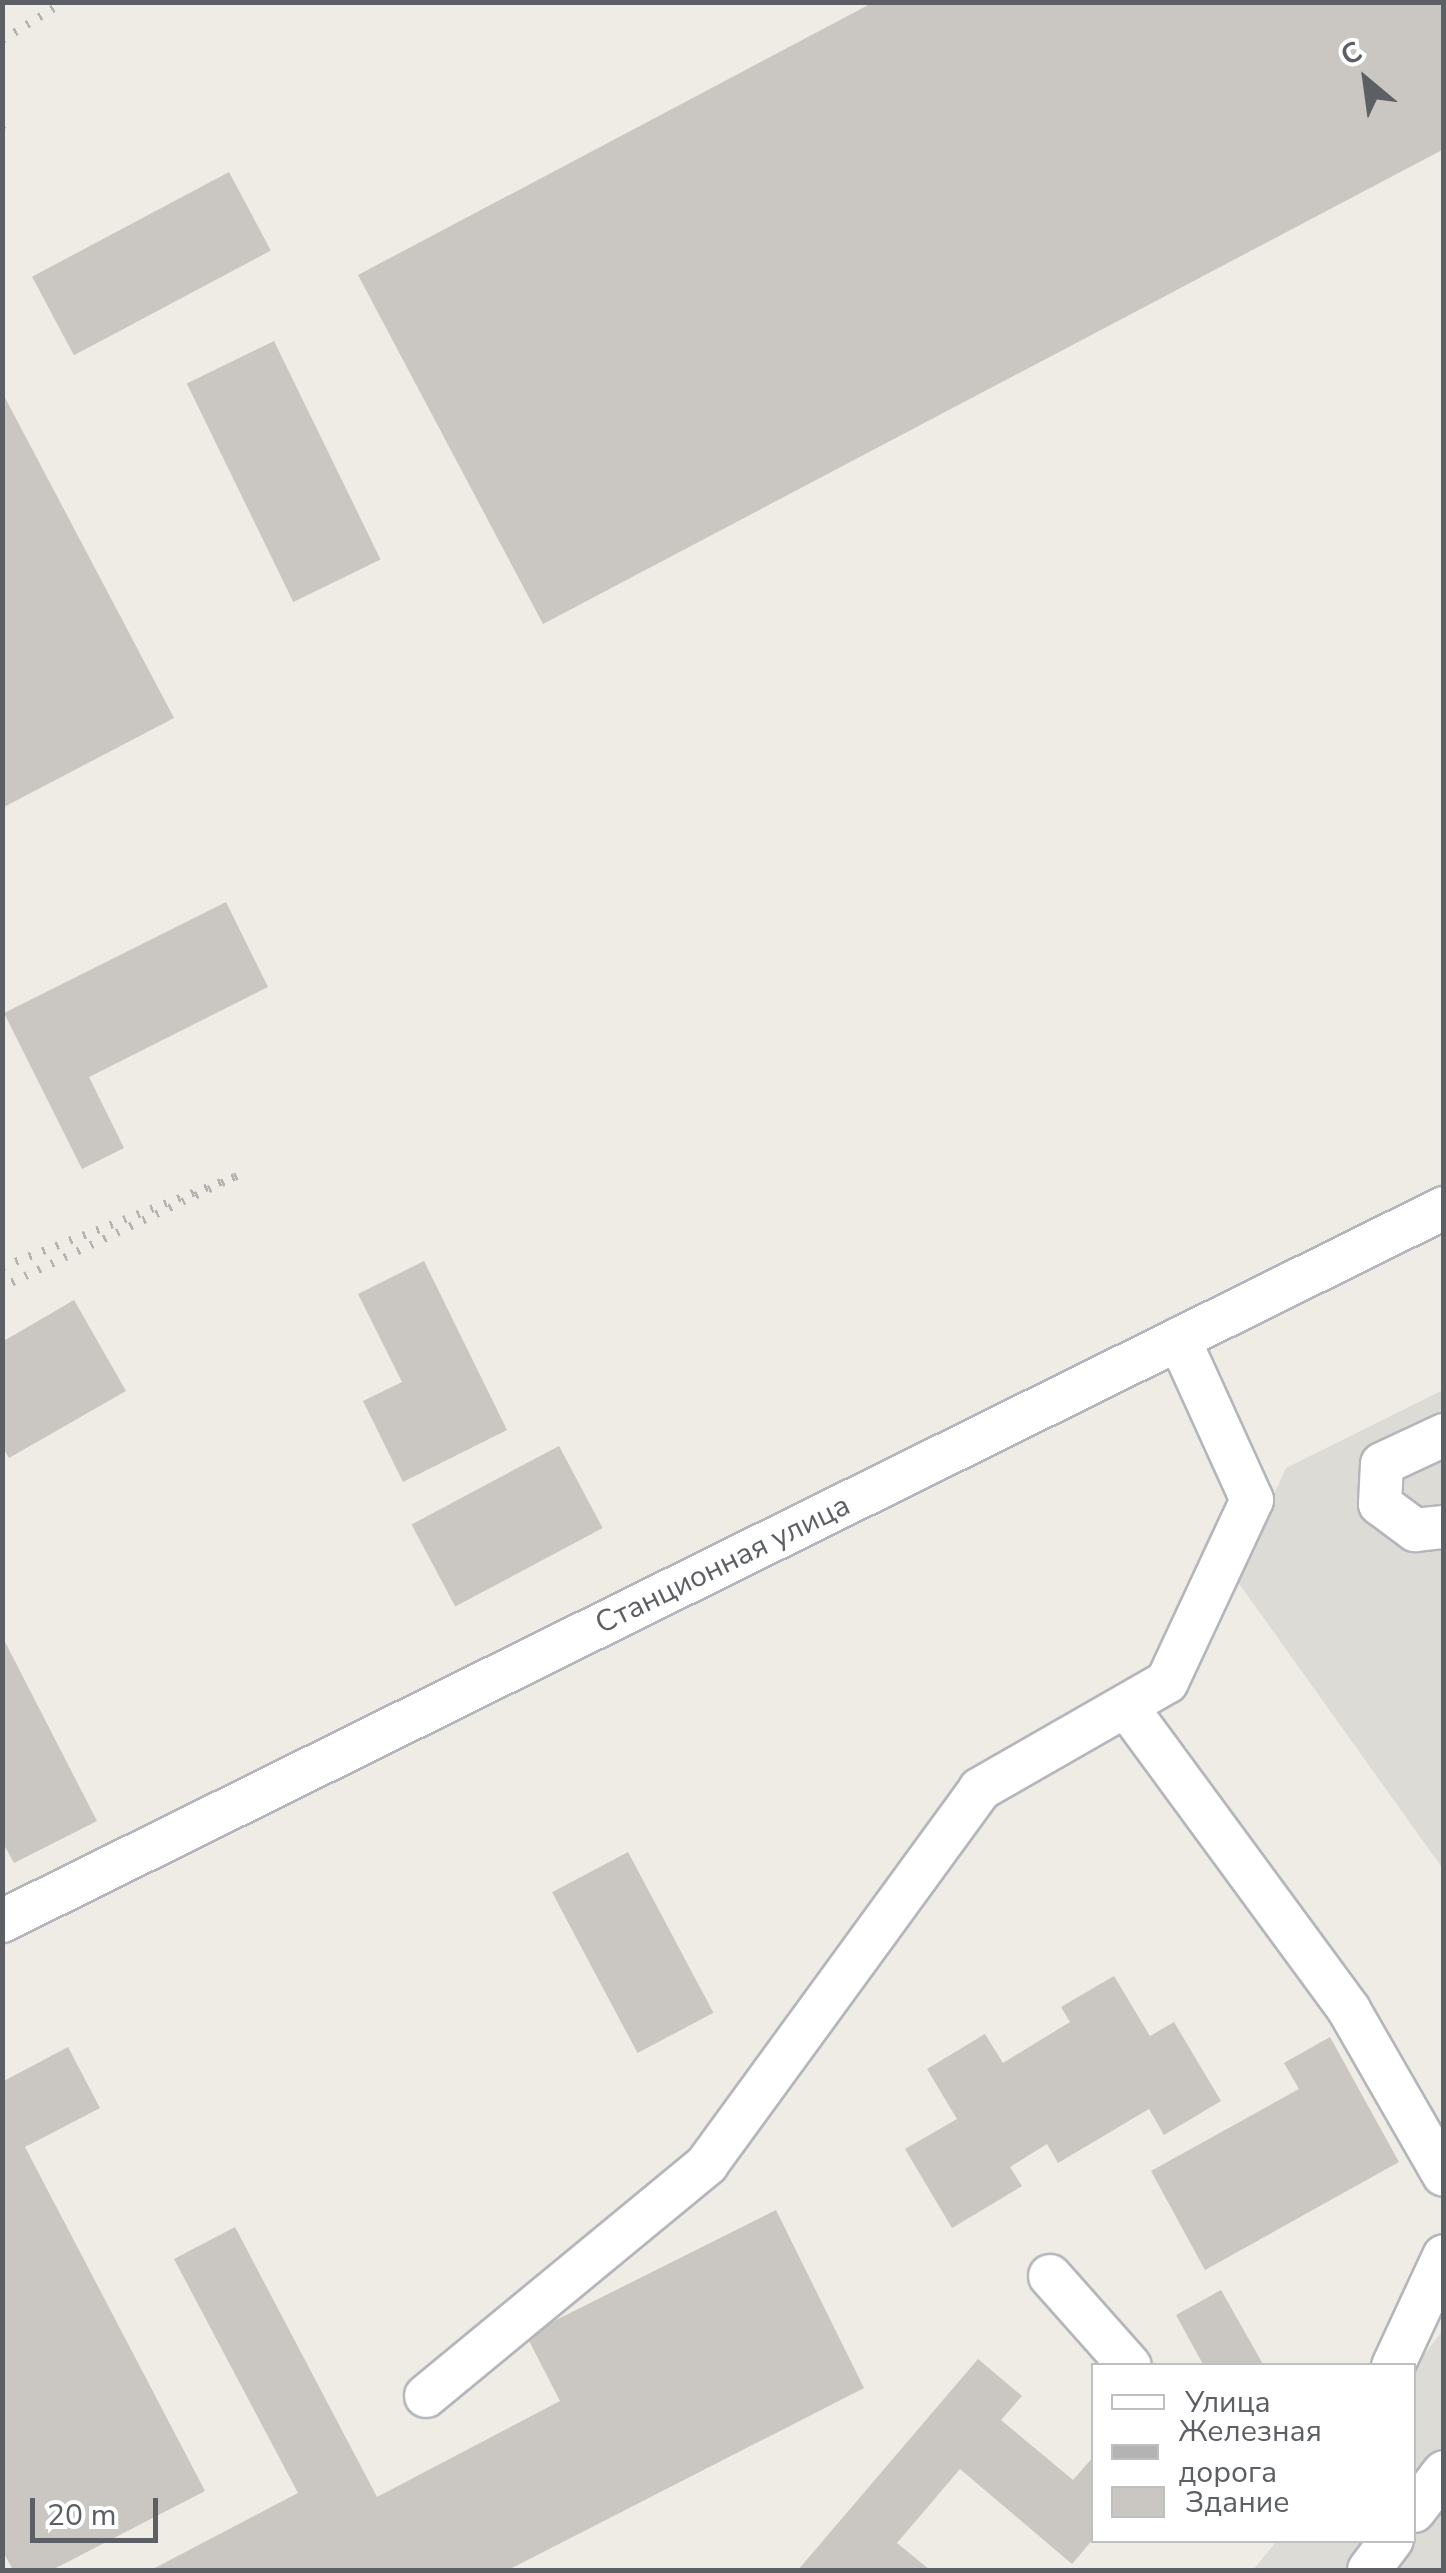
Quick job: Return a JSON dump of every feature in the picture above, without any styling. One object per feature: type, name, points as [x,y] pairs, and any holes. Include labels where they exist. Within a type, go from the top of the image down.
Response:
[{"type":"street","name":"Станционная улица","points":[[2,1921],[1444,1208]]},
{"type":"street","points":[[426,2396],[708,2164],[980,1788],[1167,1682],[1252,1500],[1178,1339]]},
{"type":"street","points":[[1444,1434],[1382,1464],[1380,1504],[1415,1530],[1444,1527]]},
{"type":"street","points":[[1126,1706],[1349,2010],[1444,2175]]},
{"type":"street","points":[[1393,2363],[1444,2256]]},
{"type":"street","points":[[1050,2276],[1127,2363]]},
{"type":"street","points":[[1416,2509],[1444,2472]]},
{"type":"street","points":[[1369,2570],[1390,2543]]},
{"type":"shaded area","points":[[1443,1390],[1443,1869],[1235,1578],[1286,1468]]},
{"type":"shaded area","points":[[1443,2330],[1443,2570],[1253,2570],[1275,2543],[1416,2543],[1416,2365]]},
{"type":"building","points":[[874,2],[1444,2],[1444,149],[543,624],[358,275]]},
{"type":"building","points":[[229,172],[271,251],[74,355],[32,277]]},
{"type":"building","points":[[274,341],[381,559],[293,602],[187,384]]},
{"type":"building","points":[[2,392],[174,718],[2,808]]},
{"type":"building","points":[[226,902],[268,987],[89,1077],[124,1148],[82,1169],[4,1013]]},
{"type":"building","points":[[424,1261],[507,1430],[403,1482],[363,1401],[402,1382],[358,1294]]},
{"type":"building","points":[[74,1300],[126,1391],[9,1458],[2,1446],[2,1342]]},
{"type":"building","points":[[559,1446],[603,1528],[455,1607],[412,1524]]},
{"type":"building","points":[[2,1636],[97,1821],[14,1863],[2,1841]]},
{"type":"building","points":[[628,1852],[713,2013],[638,2053],[552,1892]]},
{"type":"building","points":[[1114,1976],[1150,2036],[1174,2022],[1221,2101],[1164,2135],[1149,2109],[1058,2163],[1047,2144],[1010,2167],[1022,2186],[952,2228],[905,2149],[957,2119],[927,2069],[985,2034],[1003,2063],[1070,2022],[1061,2007]]},
{"type":"building","points":[[1330,2037],[1399,2162],[1205,2270],[1151,2171],[1299,2089],[1284,2063]]},
{"type":"building","points":[[68,2047],[100,2108],[25,2147],[205,2491],[52,2570],[13,2570],[2,2550],[2,2082]]},
{"type":"building","points":[[776,2210],[864,2388],[508,2570],[151,2570],[298,2493],[174,2259],[235,2227],[377,2497],[560,2401],[526,2335]]},
{"type":"building","points":[[1221,2290],[1262,2363],[1202,2363],[1176,2315]]},
{"type":"building","points":[[978,2359],[1022,2396],[1001,2420],[1073,2480],[1091,2459],[1091,2542],[1072,2564],[960,2469],[897,2543],[930,2570],[798,2570]]},
{"type":"railway","points":[[2,40],[64,2]]},
{"type":"railway","points":[[2,1267],[237,1176],[2,1287]]}]
